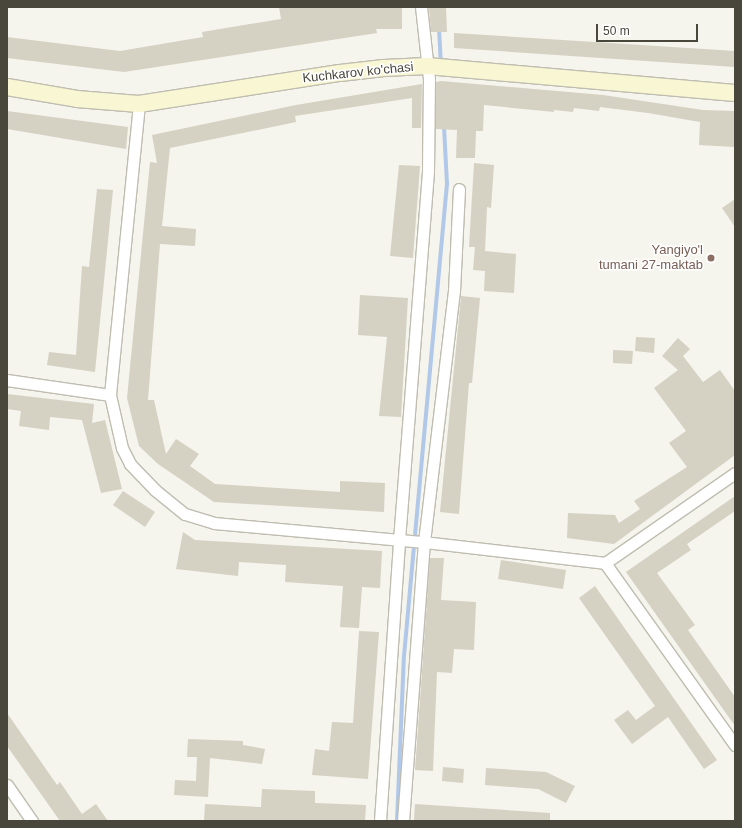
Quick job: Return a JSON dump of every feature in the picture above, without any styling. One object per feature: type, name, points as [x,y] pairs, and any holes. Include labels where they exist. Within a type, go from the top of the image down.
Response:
[{"type":"main road","name":"Kuchkarov ko'chasi","points":[[7,87],[77,99],[138,104],[347,72],[427,66],[735,93]]},
{"type":"street","points":[[380,821],[428,171],[429,79],[421,7]]},
{"type":"street","points":[[138,104],[110,395],[122,448],[130,464],[155,490],[185,514],[214,523],[423,542],[605,563],[735,473]]},
{"type":"street","points":[[403,821],[423,542],[454,291],[459,189]]},
{"type":"street","points":[[7,380],[110,395]]},
{"type":"street","points":[[605,563],[735,745]]},
{"type":"street","points":[[7,785],[32,821]]},
{"type":"building","points":[[279,7],[402,7],[402,29],[376,29],[377,33],[124,72],[7,58],[7,37],[120,51],[203,37],[202,32],[281,19]]},
{"type":"building","points":[[429,7],[446,7],[447,32],[431,32]]},
{"type":"building","points":[[454,33],[735,51],[735,67],[454,48]]},
{"type":"building","points":[[441,81],[603,95],[703,110],[735,111],[735,147],[699,145],[700,122],[648,113],[600,107],[599,111],[574,108],[573,112],[554,110],[554,112],[484,105],[483,131],[476,131],[475,158],[456,158],[457,130],[435,129],[436,82]]},
{"type":"building","points":[[422,84],[421,128],[412,128],[412,98],[295,116],[296,122],[170,148],[162,226],[196,229],[195,246],[160,244],[148,400],[154,400],[166,454],[176,439],[199,454],[190,466],[215,484],[340,492],[340,481],[385,483],[384,512],[214,502],[158,464],[139,446],[127,398],[150,162],[157,163],[152,135],[296,105]]},
{"type":"building","points":[[7,111],[128,127],[126,149],[7,129]]},
{"type":"building","points":[[474,163],[494,165],[491,208],[487,207],[485,251],[516,254],[514,293],[484,291],[485,271],[473,270],[475,247],[469,247]]},
{"type":"building","points":[[399,165],[420,166],[413,258],[390,256]]},
{"type":"building","points":[[97,189],[113,190],[95,372],[47,365],[49,352],[76,355],[82,266],[89,267]]},
{"type":"building","points":[[735,199],[735,227],[722,208]]},
{"type":"building","points":[[360,295],[408,298],[401,417],[379,416],[387,337],[358,335]]},
{"type":"building","points":[[461,296],[480,298],[472,383],[469,383],[459,514],[440,512]]},
{"type":"building","points":[[636,337],[655,338],[654,353],[635,351]]},
{"type":"building","points":[[678,338],[690,349],[683,356],[703,382],[720,370],[735,391],[735,455],[614,544],[567,538],[568,513],[615,515],[619,523],[640,509],[634,501],[687,467],[669,443],[686,431],[654,388],[678,370],[662,356]]},
{"type":"building","points":[[613,350],[633,351],[632,364],[613,363]]},
{"type":"building","points":[[7,394],[94,404],[92,423],[105,420],[122,489],[101,493],[82,420],[50,417],[49,430],[19,426],[21,411],[7,409]]},
{"type":"building","points":[[123,491],[155,512],[145,527],[113,505]]},
{"type":"building","points":[[735,496],[735,511],[687,544],[691,550],[657,573],[695,625],[688,630],[735,697],[735,726],[626,572]]},
{"type":"building","points":[[183,532],[195,540],[382,551],[380,588],[362,587],[359,628],[340,627],[343,586],[285,582],[286,565],[239,562],[238,576],[176,569]]},
{"type":"building","points":[[430,558],[444,558],[441,600],[476,602],[474,650],[454,649],[452,673],[437,672],[433,771],[415,770]]},
{"type":"building","points":[[501,560],[566,570],[563,589],[498,579]]},
{"type":"building","points":[[595,586],[717,760],[704,769],[668,717],[632,744],[614,720],[628,710],[636,720],[655,706],[579,598]]},
{"type":"building","points":[[359,631],[379,632],[368,779],[312,775],[315,749],[329,751],[332,722],[353,723]]},
{"type":"building","points":[[7,713],[57,785],[60,782],[82,814],[96,804],[108,821],[60,821],[7,746]]},
{"type":"building","points":[[188,739],[243,741],[243,745],[265,749],[262,764],[210,758],[208,797],[174,795],[175,780],[196,781],[197,757],[187,757]]},
{"type":"building","points":[[443,767],[464,769],[463,783],[442,781]]},
{"type":"building","points":[[486,768],[546,772],[575,786],[566,803],[538,789],[485,785]]},
{"type":"building","points":[[262,789],[315,791],[315,803],[366,805],[365,821],[204,820],[205,804],[261,807]]},
{"type":"building","points":[[415,804],[550,813],[550,821],[414,821]]},
{"type":"waterway","points":[[439,28],[441,63]]},
{"type":"waterway","points":[[397,821],[404,656],[447,184],[444,126]]},
{"type":"place","name":"Yangiyo'l tumani 27-maktab","points":[[711,258]]}]
